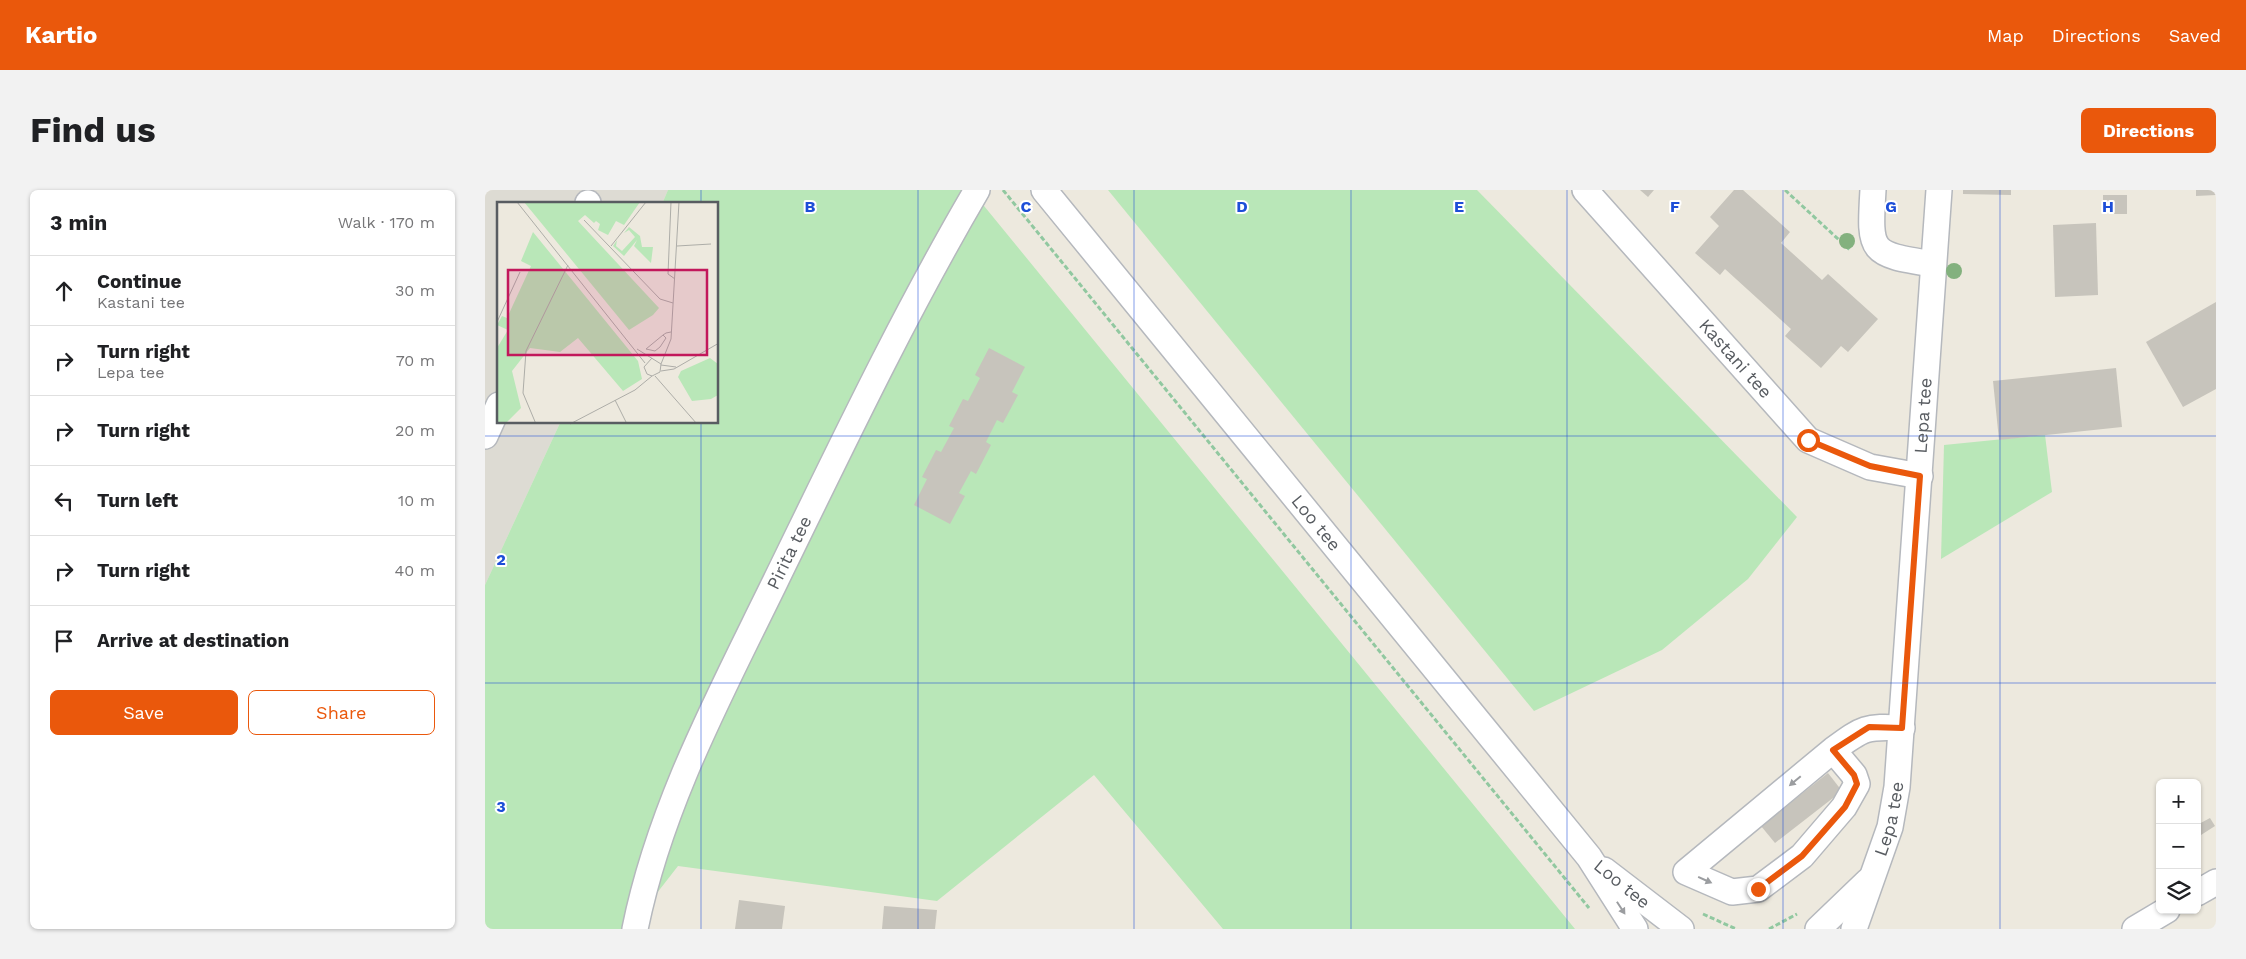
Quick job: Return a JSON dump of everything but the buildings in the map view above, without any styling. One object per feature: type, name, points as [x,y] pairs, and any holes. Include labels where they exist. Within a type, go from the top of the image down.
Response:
[{"type":"street","name":"Pirita tee","points":[[635,929],[642,894],[668,812],[698,741],[889,351],[949,237],[977,190]]},
{"type":"street","name":"Loo tee","points":[[1044,190],[1589,857],[1635,929]]},
{"type":"street","name":"Kastani tee","points":[[1585,190],[1808,440],[1870,466],[1920,476]]},
{"type":"street","points":[[1873,190],[1871,228],[1874,241],[1881,252],[1893,257],[1933,264]]},
{"type":"street","name":"Lepa tee","points":[[1854,929],[1871,877],[1881,857],[1890,827],[1897,787],[1939,190]]},
{"type":"street","points":[[485,436],[497,409]]},
{"type":"street","points":[[1833,750],[1854,775],[1857,784],[1845,807],[1802,856],[1758,889],[1732,892],[1686,872],[1833,750],[1869,727],[1902,728]]},
{"type":"street","name":"Loo tee","points":[[1589,857],[1681,929]]},
{"type":"street","name":"Lepa tee","points":[[1811,920],[1871,877]]},
{"type":"street","points":[[2201,891],[2216,882]]},
{"type":"street","points":[[2135,929],[2160,914]]},
{"type":"path","points":[[1003,190],[1593,914]]},
{"type":"path","points":[[1785,190],[1853,253]]},
{"type":"path","points":[[1698,912],[1736,929]]},
{"type":"path","points":[[1769,929],[1811,920]]},
{"type":"shaded area","points":[[485,190],[668,190],[663,202],[497,202],[497,424],[560,424],[485,585]]},
{"type":"green space","points":[[668,190],[971,190],[1575,929],[1223,929],[1094,775],[937,901],[678,866],[629,929],[485,929],[485,585],[560,424],[719,424],[719,202],[663,202]]},
{"type":"green space","points":[[1108,190],[1477,190],[1797,517],[1748,579],[1662,650],[1534,711]]},
{"type":"green space","points":[[2045,435],[2052,492],[1941,559],[1944,445]]},
{"type":"route","points":[[1758,889],[1802,856],[1845,807],[1857,784],[1854,775],[1833,750],[1869,727],[1902,728],[1920,476],[1870,466],[1808,440]]}]
